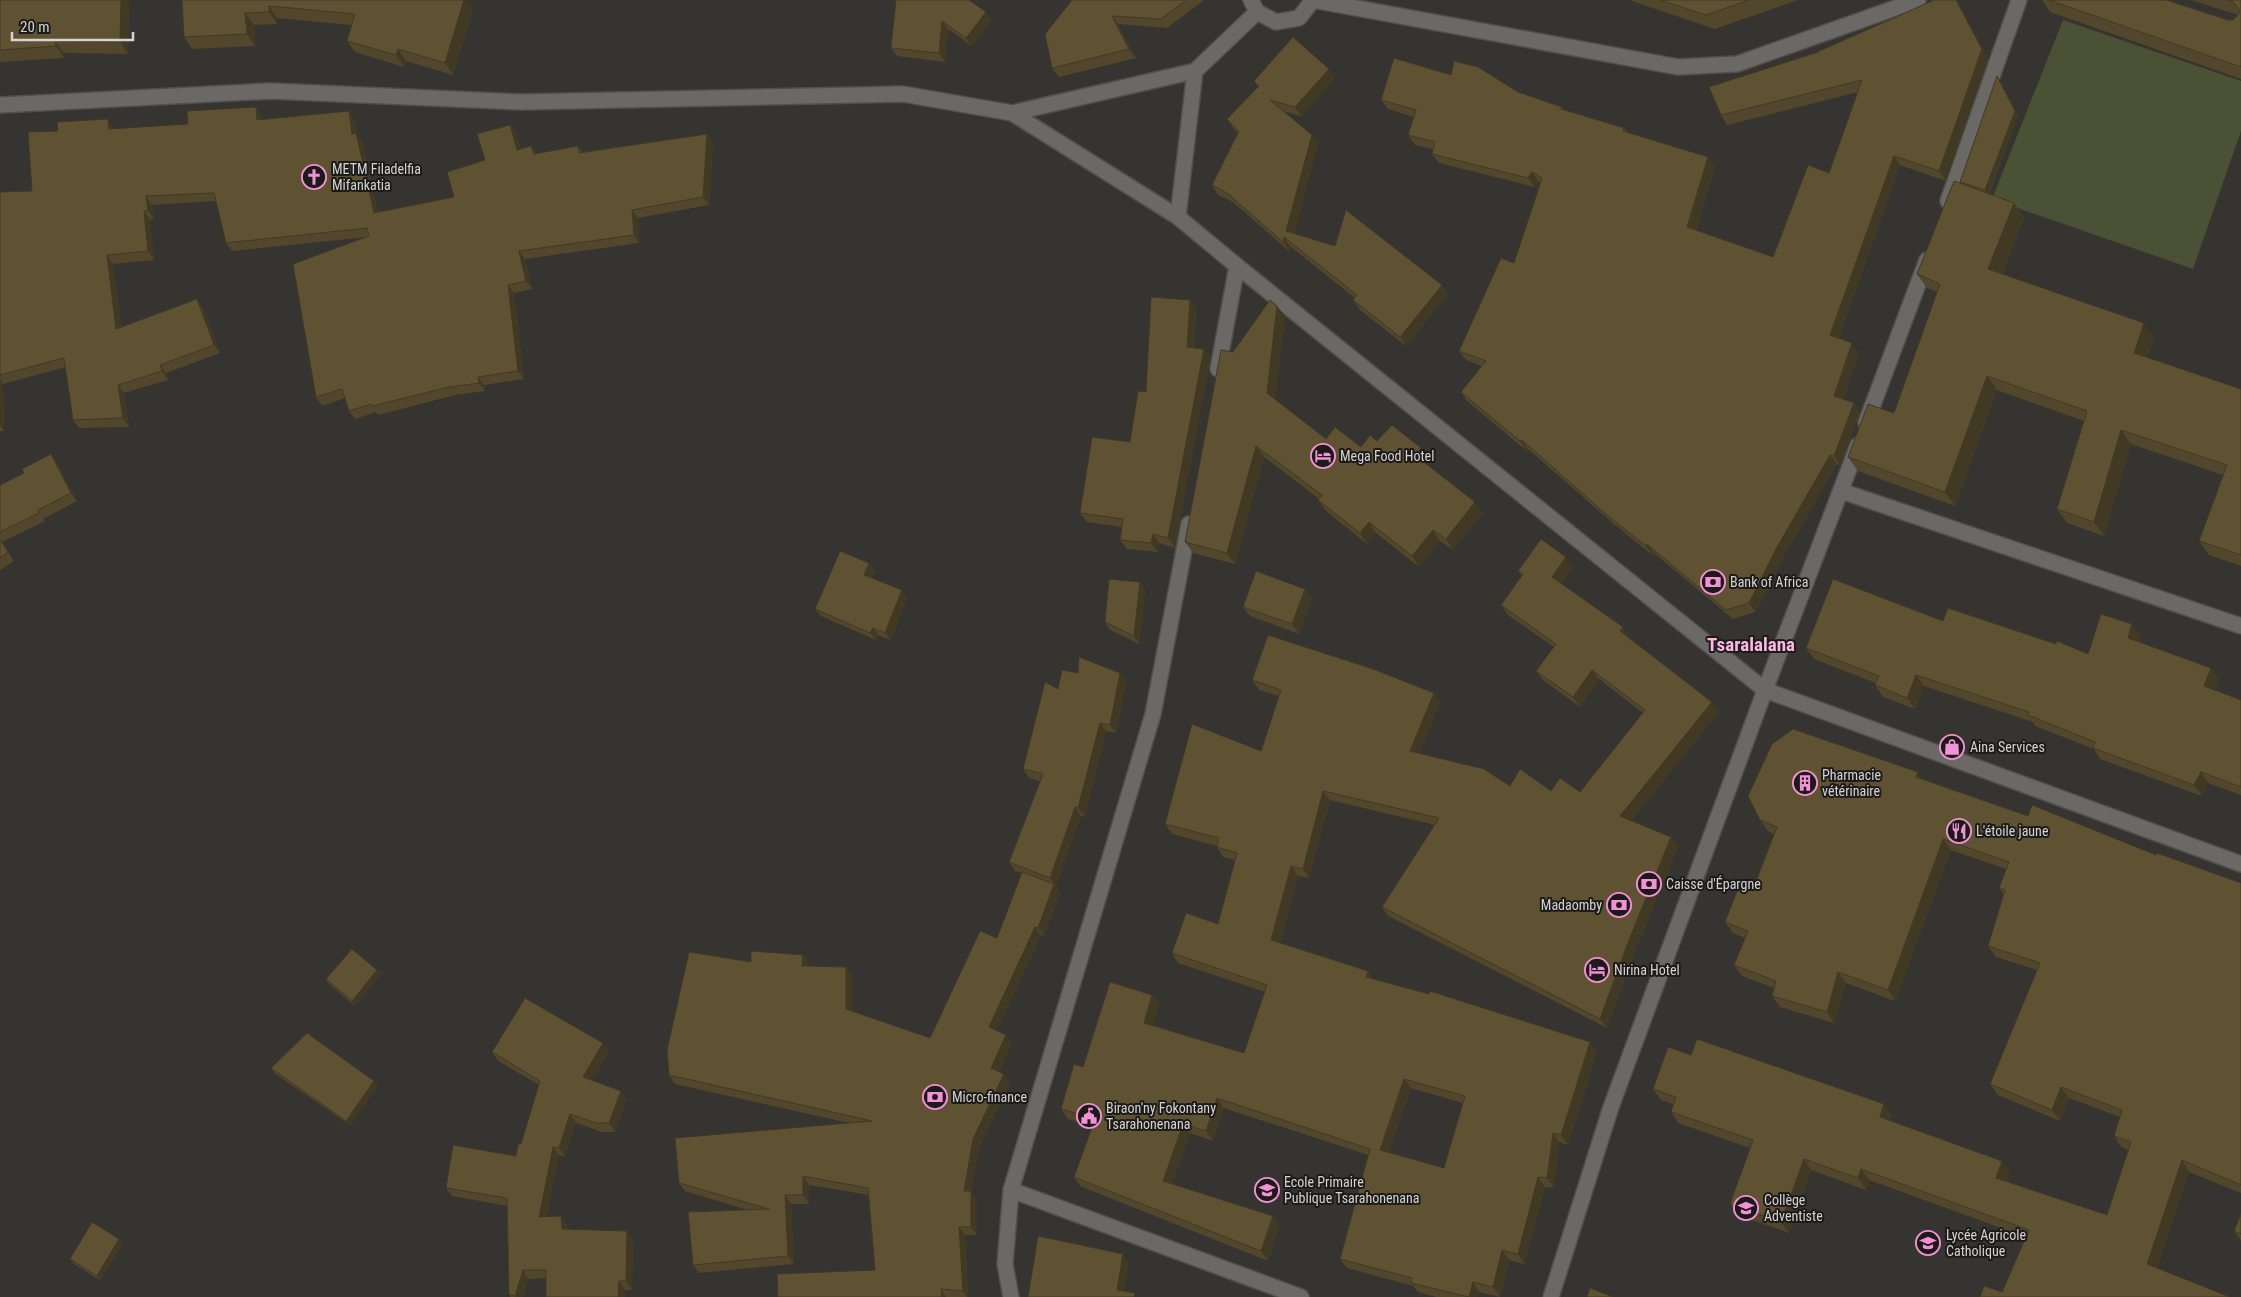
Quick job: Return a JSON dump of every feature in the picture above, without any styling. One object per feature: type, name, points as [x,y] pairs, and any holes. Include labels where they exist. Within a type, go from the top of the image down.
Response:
[{"type":"street","points":[[1012,113],[1195,70],[1254,6],[1276,22],[1298,18],[1313,0],[1678,67],[1737,64],[1918,0]]},
{"type":"street","points":[[1943,216],[2019,0]]},
{"type":"street","points":[[1178,217],[1195,70]]},
{"type":"street","points":[[0,104],[271,91],[522,102],[903,94],[1012,113],[1178,217],[1765,690],[2241,864]]},
{"type":"street","points":[[1551,1297],[1611,1107],[1765,690],[1933,245]]},
{"type":"street","points":[[1215,384],[1237,266]]},
{"type":"street","points":[[1841,491],[2241,626]]},
{"type":"street","points":[[1011,1297],[1005,1264],[1011,1190],[1154,714],[1192,511]]},
{"type":"street","points":[[1011,1190],[1301,1297]]},
{"type":"green space","points":[[2063,20],[2241,81],[2241,131],[2193,269],[1992,199]]},
{"type":"building","points":[[0,0],[121,0],[120,42],[55,41],[56,46],[0,50]]},
{"type":"building","points":[[182,0],[464,0],[445,63],[398,49],[396,55],[347,41],[355,14],[269,6],[269,12],[245,13],[247,34],[184,37]]},
{"type":"building","points":[[896,0],[969,0],[986,12],[966,38],[942,21],[939,53],[891,48]]},
{"type":"building","points":[[1072,0],[1186,0],[1161,19],[1112,16],[1129,49],[1052,68],[1045,34]]},
{"type":"building","points":[[1660,0],[1749,0],[1706,15]]},
{"type":"building","points":[[1934,0],[1956,0],[1982,49],[1939,171],[1894,156],[1830,335],[1852,343],[1834,396],[1854,403],[1834,456],[1830,455],[1776,549],[1749,603],[1726,610],[1647,544],[1646,546],[1607,515],[1522,440],[1520,441],[1461,392],[1486,361],[1459,351],[1501,258],[1514,263],[1542,178],[1532,172],[1528,178],[1432,154],[1435,142],[1408,135],[1416,110],[1381,100],[1394,58],[1451,75],[1454,61],[1478,67],[1518,92],[1562,107],[1561,109],[1624,128],[1623,131],[1708,157],[1687,227],[1773,257],[1808,165],[1829,173],[1862,80],[1721,115],[1709,87],[1815,53]]},
{"type":"building","points":[[2049,0],[2166,0],[2233,20],[2239,14],[2239,9],[2233,2],[2227,0],[2241,0],[2241,67]]},
{"type":"building","points":[[1293,37],[1329,69],[1295,107],[1270,100],[1312,135],[1286,231],[1335,246],[1346,210],[1442,285],[1400,337],[1353,300],[1357,295],[1284,237],[1283,242],[1227,193],[1212,185],[1239,131],[1227,119],[1259,86],[1254,81]]},
{"type":"building","points":[[1997,76],[2015,111],[1985,190],[1960,182]]},
{"type":"building","points":[[256,107],[257,120],[349,111],[352,134],[356,133],[374,213],[454,197],[447,172],[485,160],[477,134],[510,125],[517,150],[531,146],[534,154],[578,146],[579,153],[707,134],[703,197],[632,210],[634,235],[519,251],[526,281],[508,285],[518,371],[478,377],[479,383],[449,387],[372,406],[371,404],[349,411],[342,389],[316,397],[293,264],[369,236],[367,228],[226,243],[214,193],[146,196],[148,211],[144,211],[148,251],[107,255],[116,329],[197,299],[214,345],[160,365],[162,371],[118,385],[123,418],[73,420],[64,358],[0,375],[0,192],[32,191],[28,132],[58,131],[57,122],[108,119],[109,129],[188,124],[187,111]]},
{"type":"building","points":[[1954,181],[2014,203],[1988,269],[2144,323],[2134,353],[2241,389],[2241,555],[2199,541],[2227,465],[2121,430],[2094,522],[2057,509],[2087,411],[1987,376],[1945,492],[1848,457],[1868,404],[1894,413],[1940,284],[1917,274]]},
{"type":"building","points":[[1151,297],[1190,300],[1187,347],[1204,349],[1168,538],[1153,534],[1151,543],[1120,540],[1123,519],[1080,513],[1092,437],[1130,442],[1138,391],[1146,392]]},
{"type":"building","points":[[1270,300],[1277,306],[1267,393],[1326,439],[1335,427],[1361,447],[1370,435],[1377,441],[1392,425],[1421,448],[1415,455],[1475,502],[1446,539],[1433,530],[1412,556],[1369,522],[1360,533],[1318,500],[1322,495],[1256,446],[1227,553],[1185,542],[1221,350],[1233,352]]},
{"type":"building","points":[[51,454],[71,493],[38,510],[39,513],[0,532],[0,485],[24,473],[22,469]]},
{"type":"building","points":[[1541,539],[1566,557],[1552,577],[1623,627],[1620,631],[1712,702],[1620,816],[1671,837],[1629,940],[1600,1019],[1382,907],[1439,818],[1323,791],[1303,869],[1291,866],[1271,940],[1368,971],[1366,977],[1429,994],[1430,991],[1590,1042],[1561,1135],[1553,1133],[1547,1178],[1538,1177],[1518,1254],[1502,1250],[1493,1287],[1473,1282],[1469,1297],[1411,1283],[1412,1278],[1340,1259],[1370,1149],[1217,1098],[1206,1131],[1183,1124],[1163,1181],[1273,1216],[1261,1251],[1074,1177],[1095,1119],[1061,1109],[1074,1064],[1083,1067],[1110,982],[1152,995],[1144,1023],[1244,1053],[1267,985],[1172,953],[1186,913],[1218,924],[1237,853],[1217,847],[1219,838],[1165,824],[1192,724],[1261,751],[1281,690],[1252,680],[1268,635],[1373,669],[1434,693],[1410,751],[1484,769],[1510,786],[1520,769],[1551,791],[1560,778],[1580,792],[1645,710],[1592,670],[1573,697],[1536,671],[1556,644],[1501,605],[1523,574],[1518,571]],"holes":[[[1404,1079],[1465,1096],[1444,1168],[1380,1150]]]},
{"type":"building","points":[[0,540],[8,552],[0,558]]},
{"type":"building","points":[[840,551],[869,563],[864,575],[902,590],[885,633],[873,628],[870,633],[815,609]]},
{"type":"building","points":[[1256,571],[1305,589],[1292,624],[1243,607]]},
{"type":"building","points":[[1109,579],[1140,582],[1134,636],[1105,622]]},
{"type":"building","points":[[1833,579],[1943,621],[1948,608],[2056,644],[2057,641],[2088,654],[2101,614],[2132,624],[2128,638],[2211,668],[2204,686],[2241,700],[2241,787],[2201,772],[2194,785],[2093,748],[2095,742],[2028,715],[2029,712],[1916,675],[1907,698],[1875,685],[1879,676],[1806,648]]},
{"type":"building","points":[[1079,657],[1120,673],[1110,725],[1100,723],[1078,808],[1075,807],[1050,878],[1009,862],[1043,774],[1023,769],[1045,682],[1058,689],[1062,670],[1078,673]]},
{"type":"building","points":[[1793,729],[1918,772],[1916,777],[2028,816],[2032,805],[2156,855],[2157,853],[2241,883],[2241,1185],[2182,1160],[2147,1264],[2230,1297],[1980,1297],[1984,1286],[2002,1292],[2029,1230],[1861,1169],[1858,1178],[1804,1159],[1781,1222],[1730,1204],[1753,1140],[1671,1112],[1676,1097],[1653,1089],[1668,1047],[1691,1055],[1697,1039],[1884,1104],[1880,1117],[2002,1161],[1996,1178],[2107,1215],[2131,1142],[2114,1136],[2122,1110],[2061,1087],[2052,1110],[1990,1084],[2040,963],[1988,946],[2005,890],[1999,888],[2009,862],[1943,839],[1888,990],[1838,972],[1827,1012],[1772,996],[1776,981],[1734,965],[1748,931],[1725,922],[1740,884],[1753,889],[1777,827],[1760,820],[1748,796],[1772,744]]},
{"type":"building","points":[[1022,872],[1054,884],[1038,928],[1035,927],[989,1027],[1006,1035],[991,1068],[1004,1074],[973,1139],[964,1191],[971,1191],[971,1227],[959,1227],[963,1291],[941,1289],[942,1297],[778,1297],[777,1274],[875,1270],[868,1188],[803,1176],[803,1195],[785,1195],[788,1256],[693,1265],[688,1212],[769,1209],[679,1183],[675,1138],[872,1121],[669,1075],[667,1050],[689,952],[751,962],[751,951],[803,955],[802,966],[846,967],[846,1009],[930,1038],[980,931],[997,938]]},
{"type":"building","points":[[352,949],[377,970],[352,1001],[326,979]]},
{"type":"building","points":[[525,998],[603,1043],[583,1077],[621,1091],[609,1123],[596,1123],[570,1114],[559,1148],[553,1147],[539,1217],[561,1216],[562,1229],[627,1231],[626,1281],[619,1281],[618,1297],[546,1297],[546,1270],[523,1270],[515,1296],[509,1295],[507,1198],[446,1188],[453,1145],[516,1156],[518,1144],[521,1144],[540,1081],[492,1052]]},
{"type":"building","points":[[307,1033],[374,1081],[346,1121],[271,1068]]},
{"type":"building","points":[[2241,1214],[2241,1234],[2234,1231]]},
{"type":"building","points":[[92,1222],[119,1239],[97,1276],[70,1259]]},
{"type":"building","points":[[1038,1236],[1123,1254],[1117,1290],[1135,1293],[1134,1297],[1028,1297]]},
{"type":"building","points":[[1590,1288],[1613,1297],[1587,1297]]},
{"type":"place","name":"METM Filadelfia Mifankatia","points":[[314,177]]},
{"type":"place","name":"Mega Food Hotel","points":[[1323,456]]},
{"type":"place","name":"Bank of Africa","points":[[1713,582]]},
{"type":"place","name":"Aina Services","points":[[1952,747]]},
{"type":"place","name":"Pharmacie vétérinaire","points":[[1805,783]]},
{"type":"place","name":"L'étoile jaune","points":[[1959,831]]},
{"type":"place","name":"Caisse d'Épargne","points":[[1649,884]]},
{"type":"place","name":"Madaomby","points":[[1619,905]]},
{"type":"place","name":"Nirina Hotel","points":[[1597,970]]},
{"type":"place","name":"Micro-finance","points":[[935,1097]]},
{"type":"place","name":"Biraon'ny Fokontany Tsarahonenana","points":[[1089,1116]]},
{"type":"place","name":"Ecole Primaire Publique Tsarahonenana","points":[[1267,1190]]},
{"type":"place","name":"Collège Adventiste","points":[[1746,1208]]},
{"type":"place","name":"Lycée Agricole Catholique","points":[[1928,1243]]},
{"type":"district","name":"Tsaralalana","points":[[1751,644]]}]
